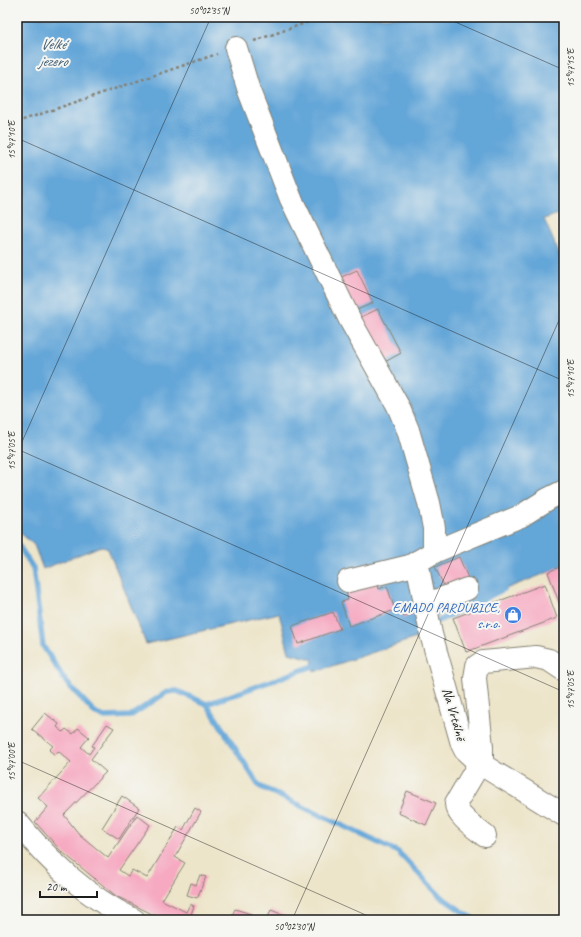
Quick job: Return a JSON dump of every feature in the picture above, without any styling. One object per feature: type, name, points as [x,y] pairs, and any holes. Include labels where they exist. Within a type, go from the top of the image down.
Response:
[{"type":"street","name":"Na Vrtálně","points":[[238,56],[249,91],[291,199],[350,320],[398,406],[408,430],[429,504],[434,528],[426,557],[428,618],[462,744],[466,750],[480,763],[564,815]]},
{"type":"street","points":[[348,581],[410,566],[426,557],[514,520],[564,491]]},
{"type":"street","points":[[428,618],[467,588]]},
{"type":"street","points":[[485,836],[462,816],[456,806],[456,803],[482,759],[475,678],[477,666],[483,662],[536,657],[549,660],[564,670]]},
{"type":"street","points":[[17,822],[51,861],[69,878],[107,906],[134,920]]},
{"type":"path","points":[[17,122],[238,56],[322,17]]},
{"type":"water","name":"Velké jezero","points":[[17,17],[564,17],[564,212],[544,219],[564,265],[564,566],[421,622],[425,635],[314,672],[312,659],[289,653],[279,613],[146,644],[108,549],[101,546],[43,569],[34,545],[17,530]]},
{"type":"building","points":[[357,270],[373,303],[352,312],[337,279]]},
{"type":"building","points":[[378,309],[401,353],[383,363],[359,318]]},
{"type":"building","points":[[459,557],[468,578],[445,588],[435,567]]},
{"type":"building","points":[[564,565],[564,616],[548,572]]},
{"type":"building","points":[[377,581],[379,589],[387,586],[395,610],[349,626],[341,602],[348,600],[346,592]]},
{"type":"building","points":[[545,584],[557,618],[466,652],[453,618]]},
{"type":"building","points":[[413,603],[416,613],[404,617],[401,607]]},
{"type":"building","points":[[333,612],[340,629],[298,644],[292,626]]},
{"type":"building","points":[[45,713],[59,724],[57,727],[63,732],[66,729],[73,734],[78,728],[89,737],[81,747],[89,754],[94,747],[92,746],[107,724],[114,728],[91,759],[106,772],[64,815],[79,834],[108,858],[137,815],[150,825],[119,870],[128,876],[132,870],[147,878],[178,827],[183,830],[195,808],[201,812],[175,857],[185,863],[162,900],[186,912],[190,904],[194,906],[189,920],[164,920],[116,896],[61,851],[35,822],[48,807],[38,798],[71,762],[58,751],[55,755],[49,750],[53,746],[32,729]]},
{"type":"building","points":[[407,791],[436,803],[426,825],[398,813]]},
{"type":"building","points":[[122,796],[139,808],[119,839],[102,828]]},
{"type":"building","points":[[200,875],[206,877],[197,898],[187,895],[191,883],[196,885]]},
{"type":"building","points":[[235,909],[251,914],[249,920],[230,920]]},
{"type":"building","points":[[271,910],[286,916],[284,920],[267,920]]},
{"type":"waterway","points":[[17,543],[33,568],[43,646],[66,682],[96,714],[105,717],[130,716],[167,692],[177,691],[207,704],[259,786],[398,852],[441,897],[475,920]]},
{"type":"waterway","points":[[434,623],[504,589]]},
{"type":"waterway","points":[[207,704],[319,664]]},
{"type":"place","name":"EMADO PARDUBICE, s.r.o.","points":[[513,615]]}]
